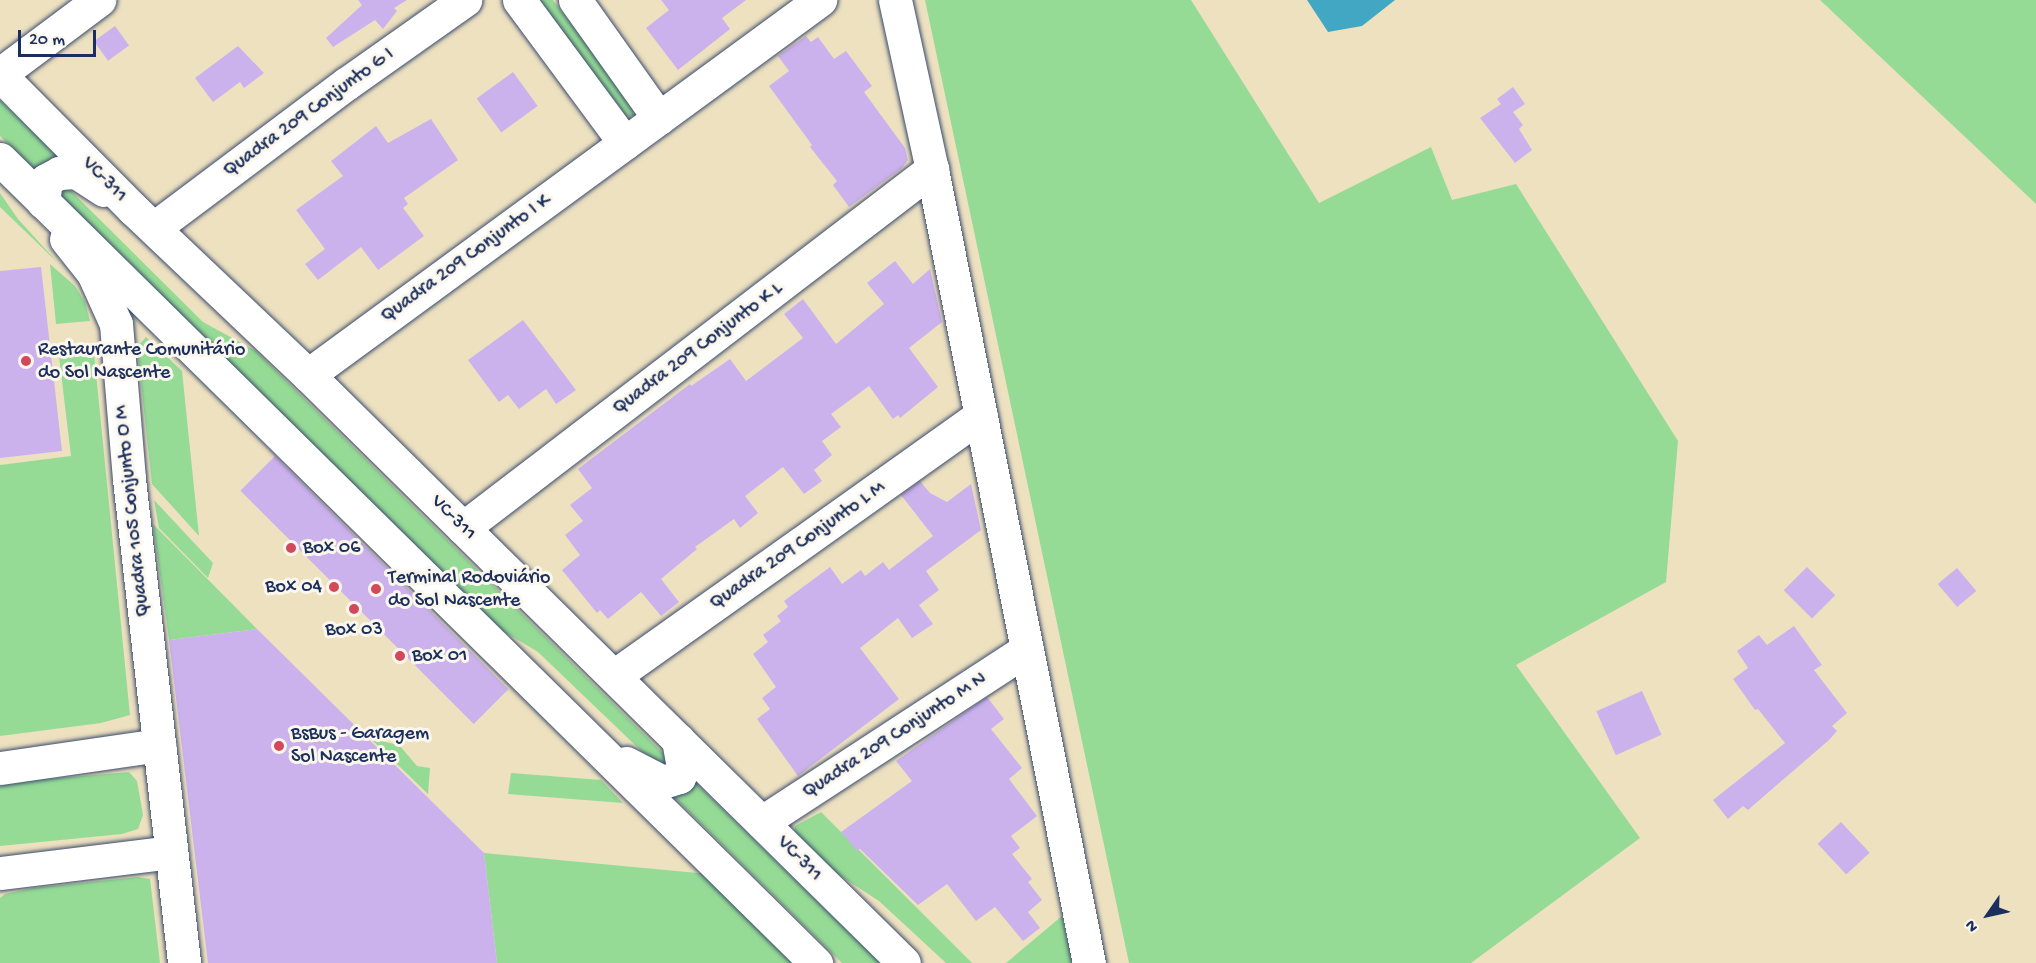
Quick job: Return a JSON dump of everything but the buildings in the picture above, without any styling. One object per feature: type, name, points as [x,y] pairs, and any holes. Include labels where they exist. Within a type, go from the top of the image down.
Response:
[{"type":"street","points":[[0,74],[99,0]]},
{"type":"street","name":"Quadra 209 Conjunto G I","points":[[143,218],[346,84],[465,0]]},
{"type":"street","points":[[519,0],[625,143]]},
{"type":"street","points":[[575,0],[659,118]]},
{"type":"street","name":"Quadra 209 Conjunto I K","points":[[308,375],[820,0]]},
{"type":"street","points":[[895,0],[932,169],[1089,963]]},
{"type":"street","name":"VC-311","points":[[0,74],[143,218],[308,375],[904,963]]},
{"type":"street","points":[[4,163],[816,963]]},
{"type":"street","name":"Quadra 105 Conjunto O M","points":[[4,163],[93,273],[116,324],[129,478],[184,963]]},
{"type":"street","name":"Quadra 209 Conjunto K L","points":[[463,528],[932,169]]},
{"type":"street","points":[[43,202],[46,180],[59,173],[76,172],[143,218]]},
{"type":"street","points":[[116,324],[132,312],[150,312],[160,317]]},
{"type":"street","name":"Quadra 209 Conjunto L M","points":[[614,676],[981,415]]},
{"type":"street","name":"Quadra 209 Conjunto M N","points":[[762,822],[1028,649]]},
{"type":"street","points":[[598,748],[663,782],[679,777],[683,768],[678,739]]},
{"type":"street","points":[[0,768],[159,745]]},
{"type":"street","points":[[0,873],[171,852]]},
{"type":"green space","points":[[530,0],[553,0],[633,106],[633,116],[618,117]]},
{"type":"green space","points":[[925,0],[1191,0],[1319,203],[1431,147],[1452,200],[1516,184],[1678,441],[1666,582],[1516,665],[1640,838],[1471,963],[1129,963]]},
{"type":"green space","points":[[1820,0],[2036,0],[2036,204]]},
{"type":"green space","points":[[0,100],[61,160],[40,175],[0,136]]},
{"type":"green space","points":[[67,187],[203,322],[256,351],[669,759],[669,766],[657,766],[538,652],[493,625],[59,197],[59,188]]},
{"type":"green space","points":[[0,193],[18,219],[57,262],[0,207]]},
{"type":"green space","points":[[50,264],[75,286],[85,302],[90,321],[56,324]]},
{"type":"green space","points":[[146,337],[182,371],[199,536],[152,484],[137,347]]},
{"type":"green space","points":[[94,353],[130,715],[101,723],[0,736],[0,465],[71,456],[59,356]]},
{"type":"green space","points":[[154,500],[213,563],[208,578],[159,528]]},
{"type":"green space","points":[[153,524],[257,629],[169,640]]},
{"type":"green space","points":[[371,739],[399,745],[417,766],[430,768],[428,794]]},
{"type":"green space","points":[[129,772],[137,781],[143,815],[138,829],[122,834],[0,846],[0,783]]},
{"type":"green space","points":[[511,773],[601,780],[623,803],[508,794]]},
{"type":"green space","points":[[695,782],[880,963],[842,963],[675,798]]},
{"type":"green space","points":[[821,812],[972,963],[946,963],[879,901],[816,860],[794,838],[795,826]]},
{"type":"green space","points":[[484,853],[708,874],[798,963],[497,963]]},
{"type":"green space","points":[[138,877],[150,879],[160,963],[0,963],[0,898],[5,894],[33,888]]},
{"type":"green space","points":[[1062,916],[1073,963],[1006,963]]},
{"type":"water","points":[[1307,0],[1395,0],[1362,26],[1328,32]]},
{"type":"place","name":"Restaurante Comunitário do Sol Nascente","points":[[26,361]]},
{"type":"place","name":"Box 06","points":[[291,548]]},
{"type":"place","name":"Box 04","points":[[334,587]]},
{"type":"place","name":"Terminal Rodoviário do Sol Nascente","points":[[376,589]]},
{"type":"place","name":"Box 03","points":[[354,609]]},
{"type":"place","name":"Box 01","points":[[400,656]]},
{"type":"place","name":"BsBus - Garagem Sol Nascente","points":[[279,746]]}]
